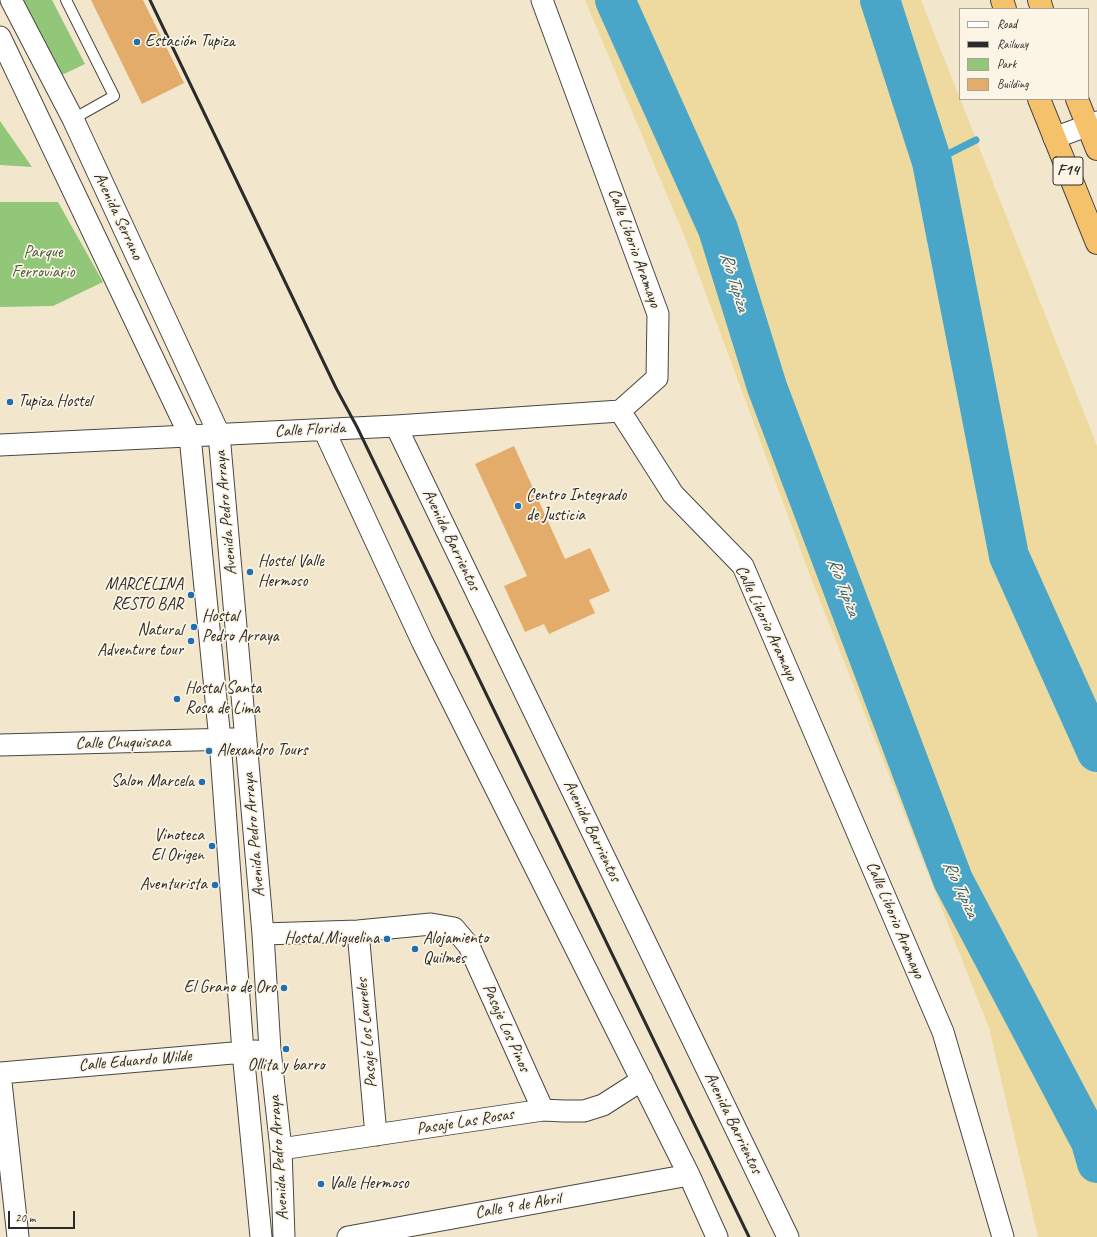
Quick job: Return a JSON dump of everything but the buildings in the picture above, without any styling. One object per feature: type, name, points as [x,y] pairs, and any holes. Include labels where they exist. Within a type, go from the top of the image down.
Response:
[{"type":"highway","name":"F14","points":[[1039,100],[1097,243]]},
{"type":"highway","name":"F14","points":[[1078,100],[1092,124],[1097,148]]},
{"type":"street","name":"Calle Liborio Aramayo","points":[[542,0],[658,314],[657,378],[620,411],[673,494],[743,566],[943,1032],[1003,1237]]},
{"type":"street","name":"Avenida Serrano","points":[[8,5],[73,119],[219,434]]},
{"type":"street","name":"Avenida Serrano","points":[[0,37],[190,436]]},
{"type":"street","points":[[1054,138],[1092,124]]},
{"type":"street","name":"Calle Florida","points":[[0,445],[324,430],[620,411]]},
{"type":"street","name":"Avenida Barrientos","points":[[396,426],[788,1237]]},
{"type":"street","points":[[324,430],[422,641],[642,1080],[689,1175],[717,1237]]},
{"type":"street","name":"Avenida Pedro Arraya","points":[[219,434],[263,934],[270,1050],[281,1149],[284,1237]]},
{"type":"street","name":"Avenida Pedro Arraya","points":[[190,436],[220,740],[243,1052],[261,1237]]},
{"type":"street","name":"Calle Chuquisaca","points":[[0,745],[220,740],[245,738]]},
{"type":"street","name":"Pasaje Los Pinos","points":[[263,934],[358,931],[431,924],[454,928],[469,946],[543,1110]]},
{"type":"street","name":"Pasaje Los Laureles","points":[[358,931],[376,1135]]},
{"type":"street","name":"Calle Eduardo Wilde","points":[[0,1073],[270,1050]]},
{"type":"street","points":[[0,1073],[18,1237]]},
{"type":"street","name":"Pasaje Las Rosas","points":[[281,1149],[543,1110],[564,1112],[584,1111],[603,1105],[642,1080]]},
{"type":"street","name":"Calle 9 de Abril","points":[[348,1237],[689,1175]]},
{"type":"lane","points":[[66,0],[114,96],[73,119]]},
{"type":"green space","points":[[23,0],[52,0],[85,64],[62,75]]},
{"type":"green space","points":[[0,121],[32,167],[0,165]]},
{"type":"green space","name":"Parque Ferroviario","points":[[0,202],[58,202],[103,282],[53,306],[0,307]]},
{"type":"sand","points":[[585,0],[921,0],[959,96],[959,100],[960,100],[1097,446],[1097,1237],[1038,1237],[989,1028],[811,578],[686,240]]},
{"type":"waterway","name":"Río Tupiza","points":[[615,0],[718,229],[767,387],[953,880],[1091,1142],[1097,1163]]},
{"type":"waterway","name":"Río Tupiza","points":[[880,0],[932,162],[1009,556],[1097,752]]},
{"type":"waterway","points":[[932,162],[976,140]]},
{"type":"railway","points":[[150,0],[336,388],[357,427],[749,1237]]},
{"type":"place","name":"Estación Tupiza","points":[[137,42]]},
{"type":"place","name":"Tupiza Hostel","points":[[10,402]]},
{"type":"place","name":"Centro Integrado de Justicia","points":[[518,506]]},
{"type":"place","name":"Hostel Valle Hermoso","points":[[250,572]]},
{"type":"place","name":"MARCELINA RESTO BAR","points":[[191,595]]},
{"type":"place","name":"Hostal Pedro Arraya","points":[[194,627]]},
{"type":"place","name":"Natural Adventure tour","points":[[191,641]]},
{"type":"place","name":"Hostal Santa Rosa de Lima","points":[[177,699]]},
{"type":"place","name":"Alexandro Tours","points":[[209,751]]},
{"type":"place","name":"Salon Marcela","points":[[202,782]]},
{"type":"place","name":"Vinoteca El Origen","points":[[212,846]]},
{"type":"place","name":"Aventurista","points":[[215,885]]},
{"type":"place","name":"Hostal Miguelina","points":[[387,939]]},
{"type":"place","name":"Alojamiento Quilmes","points":[[415,949]]},
{"type":"place","name":"El Grano de Oro","points":[[284,988]]},
{"type":"place","name":"Ollita y barro","points":[[286,1049]]},
{"type":"place","name":"Valle Hermoso","points":[[321,1184]]}]
